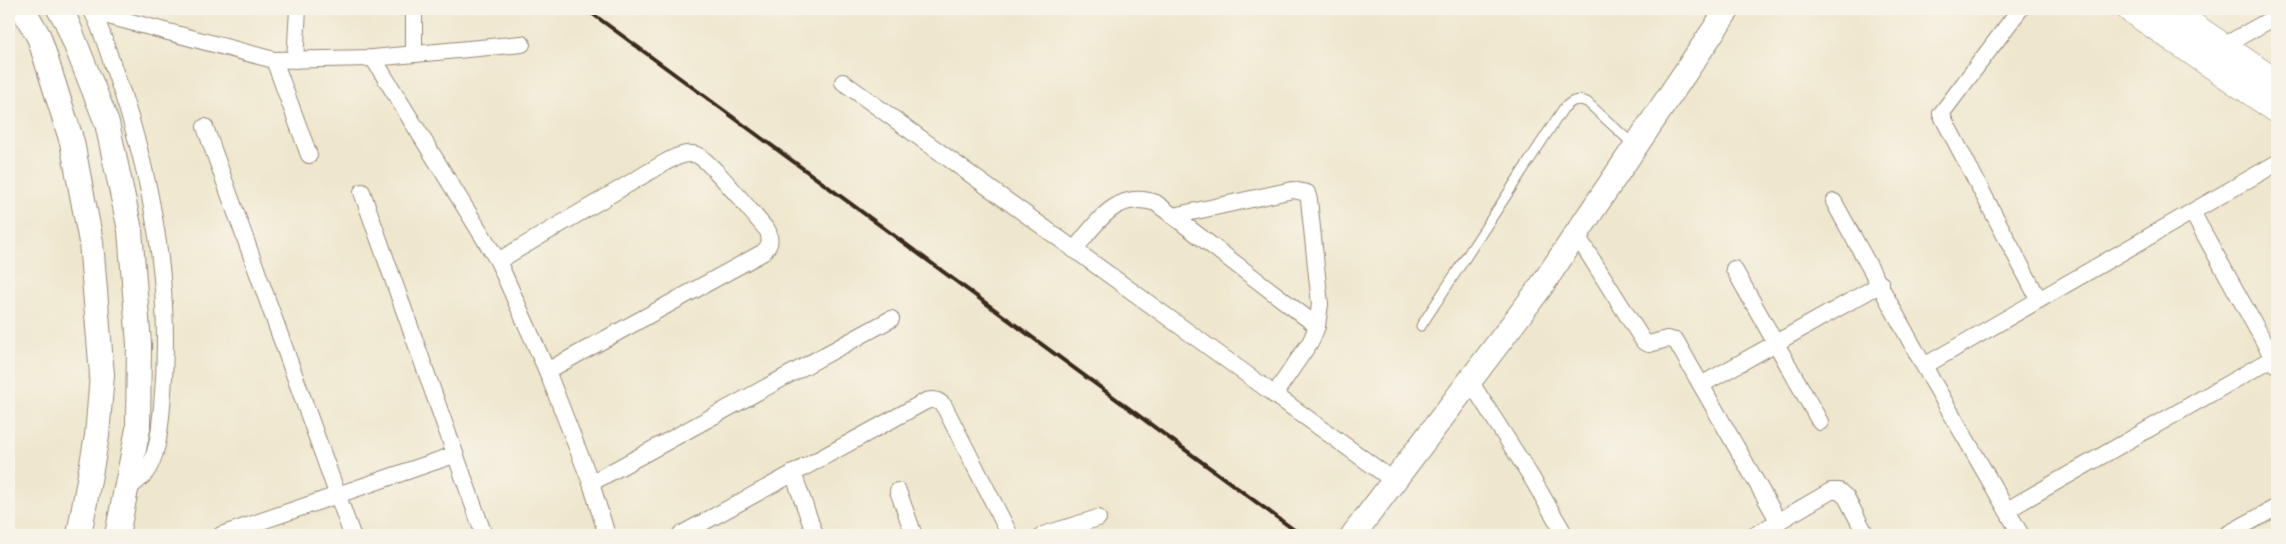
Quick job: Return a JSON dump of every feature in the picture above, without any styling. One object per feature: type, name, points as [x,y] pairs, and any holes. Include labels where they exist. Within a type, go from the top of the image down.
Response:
[{"type":"highway","points":[[2131,9],[2277,108]]},
{"type":"highway","points":[[2167,9],[2277,84]]},
{"type":"main road","points":[[23,9],[39,37],[72,142],[91,242],[102,375],[97,436],[79,535]]},
{"type":"main road","points":[[59,9],[66,20],[106,123],[130,230],[139,344],[138,420],[118,535]]},
{"type":"main road","points":[[1353,535],[1540,288],[1728,9]]},
{"type":"street","points":[[295,60],[298,9]]},
{"type":"street","points":[[414,9],[414,54]]},
{"type":"street","points":[[2020,9],[1941,114],[2039,300]]},
{"type":"street","points":[[92,10],[274,60],[373,58],[522,44]]},
{"type":"street","points":[[92,10],[126,102],[149,185],[162,266],[165,328],[164,386],[160,431],[153,456],[144,474],[126,490]]},
{"type":"street","points":[[2223,46],[2277,16]]},
{"type":"street","points":[[373,58],[498,261],[547,371],[591,483],[607,535]]},
{"type":"street","points":[[274,60],[309,155]]},
{"type":"street","points":[[843,82],[1394,482]]},
{"type":"street","points":[[205,127],[352,535]]},
{"type":"street","points":[[498,261],[664,163],[686,154],[697,155],[710,166],[768,231],[769,248],[762,253],[547,371]]},
{"type":"street","points":[[1924,366],[2277,163]]},
{"type":"street","points":[[1172,216],[1294,190],[1307,193],[1310,200],[1320,304],[1317,326],[1311,341],[1274,395]]},
{"type":"street","points":[[362,192],[484,535]]},
{"type":"street","points":[[1074,250],[1104,215],[1114,207],[1128,201],[1143,198],[1156,203],[1317,326]]},
{"type":"street","points":[[1834,202],[1924,366],[2021,535]]},
{"type":"street","points":[[2006,510],[2275,362],[2192,212]]},
{"type":"street","points":[[1576,234],[1640,337],[1649,344],[1667,338],[1676,342],[1779,522]]},
{"type":"street","points":[[1734,269],[1820,422]]},
{"type":"street","points":[[1701,385],[1880,284]]},
{"type":"street","points":[[591,483],[891,319]]},
{"type":"street","points":[[1470,381],[1530,475],[1565,535]]},
{"type":"street","points":[[680,535],[926,401],[940,401],[944,406],[1010,535]]},
{"type":"street","points":[[221,535],[454,455]]},
{"type":"street","points":[[793,473],[815,535]]},
{"type":"street","points":[[898,491],[914,535]]},
{"type":"street","points":[[1755,535],[1832,491],[1839,491],[1846,497],[1866,535]]},
{"type":"street","points":[[2226,535],[2277,507]]},
{"type":"street","points":[[1043,535],[1098,518]]},
{"type":"lane","points":[[1421,326],[1563,109],[1571,101],[1587,102],[1635,146]]},
{"type":"railway","points":[[586,9],[1301,535]]}]
